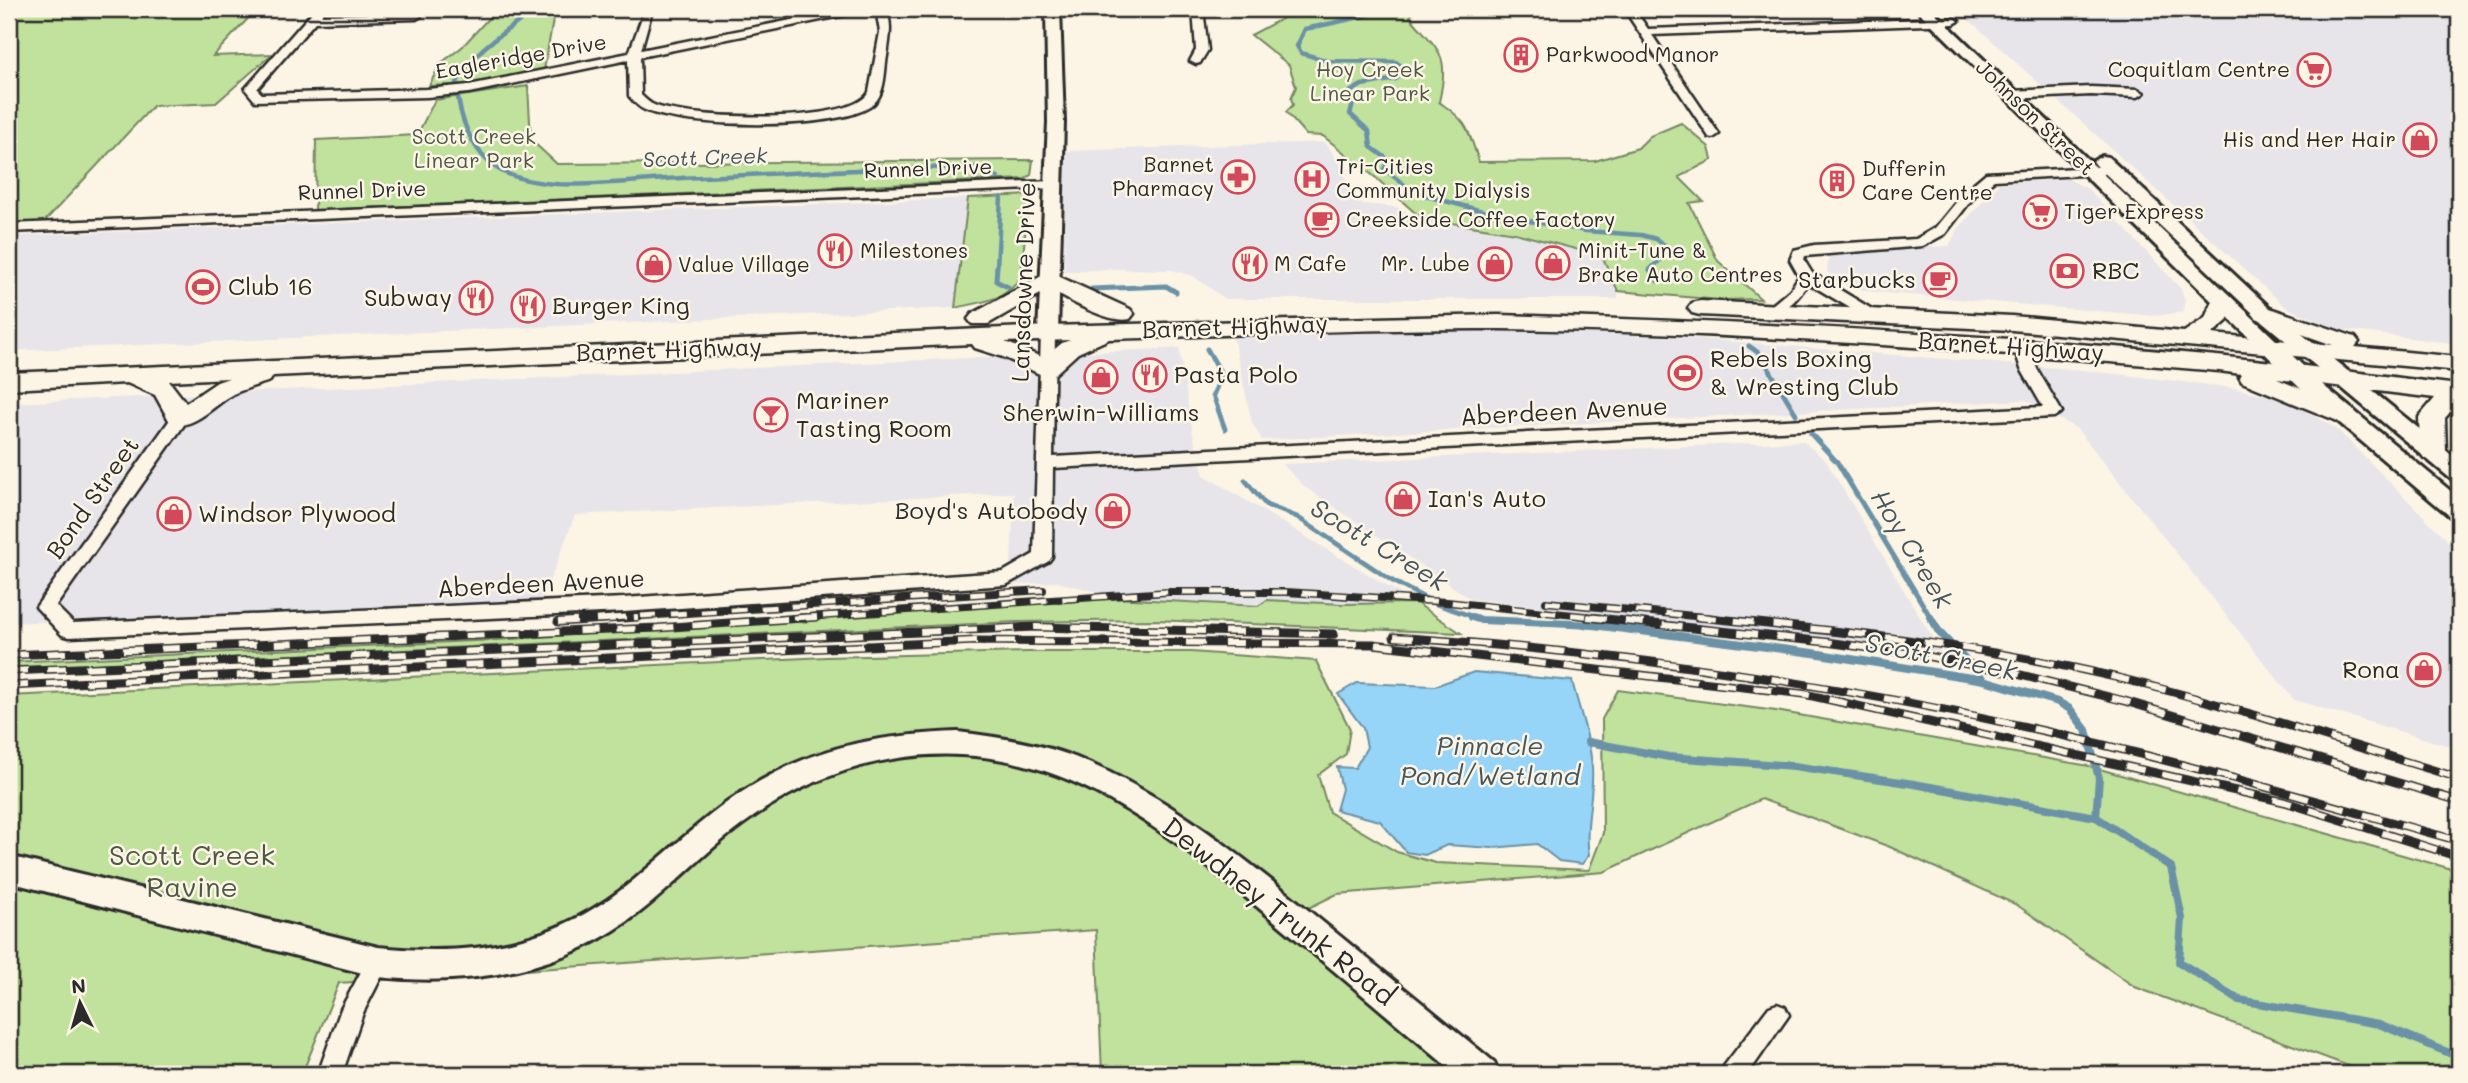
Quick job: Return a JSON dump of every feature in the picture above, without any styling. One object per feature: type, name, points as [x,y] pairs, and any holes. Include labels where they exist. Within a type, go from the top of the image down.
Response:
[{"type":"main road","name":"Lansdowne Drive","points":[[1048,325],[1056,122],[1053,9]]},
{"type":"main road","name":"Johnson Street","points":[[1923,9],[1944,17],[2025,98],[2089,171],[2298,373],[2459,511]]},
{"type":"main road","name":"Johnson Street","points":[[2025,98],[2112,170],[2264,313],[2459,473]]},
{"type":"main road","points":[[1049,279],[1118,322],[1070,348],[1046,369],[973,328],[1049,279]]},
{"type":"main road","points":[[2192,337],[2215,321],[2222,301]]},
{"type":"main road","name":"Barnet Highway","points":[[9,380],[973,328],[1487,304],[1870,314],[2192,337],[2459,364]]},
{"type":"main road","points":[[2264,313],[2386,356]]},
{"type":"main road","name":"Barnet Highway","points":[[1118,322],[1510,322],[1735,329],[2022,347],[2219,364],[2456,393]]},
{"type":"main road","name":"Barnet Highway","points":[[9,368],[252,351],[660,335],[973,328]]},
{"type":"main road","points":[[180,418],[202,384],[215,370],[252,351]]},
{"type":"main road","points":[[2219,364],[2345,416]]},
{"type":"main road","points":[[180,418],[226,388],[300,366]]},
{"type":"main road","points":[[124,375],[152,382],[167,391],[172,396],[180,418]]},
{"type":"main road","points":[[2433,452],[2432,417],[2456,393]]},
{"type":"main road","name":"Dewdney Trunk Road","points":[[9,869],[378,962],[429,967],[474,966],[548,947],[606,919],[734,813],[766,791],[803,772],[881,748],[936,742],[998,746],[1032,753],[1068,766],[1115,788],[1176,826],[1232,867],[1482,1074]]},
{"type":"street","name":"Eagleridge Drive","points":[[321,9],[251,89],[259,98],[427,93],[469,89],[860,9]]},
{"type":"street","points":[[650,9],[646,14],[634,57],[635,96],[643,105],[704,118],[751,120],[849,111],[869,103],[876,91],[887,20],[881,9]]},
{"type":"street","points":[[1196,61],[1202,50],[1198,9]]},
{"type":"street","points":[[1629,9],[1713,134]]},
{"type":"street","points":[[311,19],[416,16]]},
{"type":"street","points":[[1645,32],[1944,17]]},
{"type":"street","points":[[2091,91],[2138,93],[2101,99],[2025,98],[2091,91]]},
{"type":"street","points":[[1870,314],[1805,276],[1797,260],[1800,253],[1918,243],[1930,239],[1980,183],[1991,176],[2112,170]]},
{"type":"street","name":"Runnel Drive","points":[[9,228],[1052,185]]},
{"type":"street","points":[[1773,310],[1795,293],[1805,276]]},
{"type":"street","name":"Lansdowne Drive","points":[[1043,557],[1048,325]]},
{"type":"street","name":"Aberdeen Avenue","points":[[1046,463],[2054,412],[2029,369],[2022,347]]},
{"type":"street","name":"Bond Street","points":[[45,607],[180,418]]},
{"type":"street","name":"Aberdeen Avenue","points":[[45,607],[69,630],[624,605],[1006,578],[1043,557]]},
{"type":"street","points":[[330,1074],[363,985],[378,962]]},
{"type":"street","points":[[1733,1074],[1777,1015]]},
{"type":"shaded area","points":[[1957,9],[2459,9],[2459,344],[2336,329],[2286,307]]},
{"type":"shaded area","points":[[1325,142],[1341,165],[1354,203],[1396,207],[1421,218],[1515,233],[1602,256],[1618,291],[1618,299],[1225,299],[1193,276],[1172,270],[1064,272],[1066,151]]},
{"type":"shaded area","points":[[2068,179],[2088,189],[2181,289],[2185,300],[2183,312],[2156,316],[1873,292],[1840,284],[1827,272],[1829,252],[1949,246],[1958,229],[1999,183]]},
{"type":"shaded area","points":[[968,198],[955,308],[9,351],[9,236]]},
{"type":"shaded area","points":[[1505,329],[1688,338],[2082,370],[2234,388],[2269,396],[2301,408],[2337,429],[2459,552],[2459,749],[2294,700],[2077,429],[2026,400],[1262,440],[1252,423],[1232,332]]},
{"type":"shaded area","points":[[1179,348],[1193,434],[1204,475],[1437,616],[1132,600],[1057,582],[1010,585],[1014,493],[575,515],[542,602],[9,623],[9,403]]},
{"type":"shaded area","points":[[1803,441],[1826,461],[1941,652],[1471,599],[1306,488],[1282,464]]},
{"type":"green space","points":[[9,9],[257,9],[213,56],[272,54],[216,103],[153,106],[44,222],[9,223]]},
{"type":"green space","name":"Scott Creek Linear Park","points":[[497,9],[555,9],[544,70],[479,84],[429,86],[440,64],[462,47]]},
{"type":"green space","name":"Hoy Creek Linear Park","points":[[1300,9],[1415,9],[1410,17],[1435,47],[1443,63],[1439,102],[1462,121],[1479,162],[1595,161],[1638,148],[1650,136],[1681,123],[1709,147],[1712,160],[1679,177],[1703,201],[1689,203],[1718,261],[1761,299],[1720,300],[1618,291],[1602,256],[1515,233],[1421,218],[1323,136],[1306,135],[1286,112],[1293,105],[1291,98],[1296,87],[1289,65],[1251,35]]},
{"type":"green space","name":"Scott Creek Linear Park","points":[[528,86],[531,140],[557,164],[1033,160],[1031,175],[1025,179],[315,210],[316,140],[417,135],[435,100]]},
{"type":"green space","points":[[1029,195],[1021,277],[1000,296],[955,308],[968,198]]},
{"type":"green space","points":[[1115,598],[1258,606],[1267,600],[1343,604],[1416,603],[1461,633],[1154,620],[1017,622],[9,668],[9,662],[497,640]]},
{"type":"green space","name":"Scott Creek Ravine","points":[[1027,652],[1191,652],[1316,661],[1350,729],[1346,754],[1318,775],[1329,812],[1397,852],[1436,863],[1589,870],[1603,833],[1602,719],[1618,690],[1776,711],[2089,766],[2459,871],[2459,1074],[2370,1074],[2135,987],[2017,905],[1890,847],[1761,799],[1604,872],[1337,894],[1292,916],[1461,1074],[1102,1074],[1096,930],[339,983],[302,1074],[9,1074],[9,696],[826,657]]},
{"type":"water","name":"Pinnacle Pond/Wetland","points":[[1474,672],[1572,681],[1587,734],[1592,767],[1589,855],[1582,864],[1559,861],[1537,844],[1492,848],[1447,845],[1425,855],[1406,852],[1380,821],[1336,810],[1342,789],[1337,767],[1355,768],[1367,747],[1363,728],[1338,694],[1357,683],[1435,686]]},
{"type":"waterway","name":"Scott Creek","points":[[456,84],[481,51],[536,9]]},
{"type":"waterway","points":[[1355,9],[1371,14]]},
{"type":"waterway","name":"Hoy Creek","points":[[1371,14],[1384,9]]},
{"type":"waterway","name":"Hoy Creek","points":[[1371,14],[1305,29],[1297,46],[1301,53],[1328,61],[1396,62],[1404,68],[1396,79],[1362,85],[1348,93],[1353,104],[1350,114],[1369,131],[1371,147],[1389,160],[1384,169],[1415,193],[1501,216],[1586,231],[1641,235],[1656,239],[1667,247],[1662,258],[1650,270],[1658,281]]},
{"type":"waterway","name":"Scott Creek","points":[[458,97],[463,120],[480,152],[497,168],[527,180],[570,185],[902,168],[975,167],[998,177]]},
{"type":"waterway","name":"Scott Creek","points":[[997,267],[1001,197]]},
{"type":"waterway","name":"Scott Creek","points":[[997,265],[996,281],[1008,287]]},
{"type":"waterway","name":"Scott Creek","points":[[1092,289],[1166,286],[1176,292]]},
{"type":"waterway","name":"Hoy Creek","points":[[1749,346],[1760,354],[1796,414]]},
{"type":"waterway","name":"Scott Creek","points":[[1207,349],[1222,375],[1213,395],[1225,429]]},
{"type":"waterway","name":"Hoy Creek","points":[[1811,434],[1837,462],[1931,618]]},
{"type":"waterway","name":"Scott Creek","points":[[1245,480],[1266,505],[1297,517],[1394,582],[1436,604],[1477,618]]},
{"type":"waterway","name":"Scott Creek","points":[[1472,617],[1481,620],[1593,625],[1813,653],[1984,680]]},
{"type":"waterway","name":"Hoy Creek","points":[[1930,617],[1939,632],[1984,680]]},
{"type":"waterway","name":"Scott Creek","points":[[1984,680],[2058,702],[2070,709],[2086,730],[2099,778],[2096,817]]},
{"type":"waterway","points":[[1588,742],[1669,757],[1794,766],[1914,784],[2096,817]]},
{"type":"waterway","name":"Scott Creek","points":[[2096,817],[2171,867],[2182,918],[2179,962],[2239,1000],[2379,1024],[2459,1057]]},
{"type":"railway","points":[[611,618],[1043,590]]},
{"type":"railway","points":[[793,618],[1168,592],[1286,592],[1447,602],[1603,618]]},
{"type":"railway","points":[[1546,602],[1715,618]]},
{"type":"railway","points":[[558,622],[638,617]]},
{"type":"railway","points":[[9,655],[658,628],[817,617]]},
{"type":"railway","points":[[1587,617],[1826,642],[1921,655],[2009,672],[2125,701],[2459,801]]},
{"type":"railway","points":[[1697,617],[1911,640],[2071,667],[2291,726],[2459,778]]},
{"type":"railway","points":[[9,671],[1035,627],[1334,634]]},
{"type":"railway","points":[[1394,637],[1553,650],[1712,670],[1948,710],[2135,753],[2459,841]]},
{"type":"railway","points":[[9,686],[975,641],[1373,644],[1804,694],[2285,802],[2459,857]]},
{"type":"place","name":"Parkwood Manor","points":[[1521,55]]},
{"type":"place","name":"Coquitlam Centre","points":[[2314,70]]},
{"type":"place","name":"His and Her Hair","points":[[2420,140]]},
{"type":"place","name":"Barnet Pharmacy","points":[[1238,177]]},
{"type":"place","name":"Tri-Cities Community Dialysis","points":[[1312,179]]},
{"type":"place","name":"Dufferin Care Centre","points":[[1837,181]]},
{"type":"place","name":"Tiger Express","points":[[2040,212]]},
{"type":"place","name":"Creekside Coffee Factory","points":[[1322,220]]},
{"type":"place","name":"Milestones","points":[[835,251]]},
{"type":"place","name":"Minit-Tune & Brake Auto Centres","points":[[1553,263]]},
{"type":"place","name":"M Cafe","points":[[1250,264]]},
{"type":"place","name":"Mr. Lube","points":[[1495,264]]},
{"type":"place","name":"Value Village","points":[[654,265]]},
{"type":"place","name":"RBC","points":[[2067,271]]},
{"type":"place","name":"Starbucks","points":[[1940,280]]},
{"type":"place","name":"Club 16","points":[[203,287]]},
{"type":"place","name":"Subway","points":[[476,298]]},
{"type":"place","name":"Burger King","points":[[528,306]]},
{"type":"place","name":"Rebels Boxing & Wresting Club","points":[[1685,373]]},
{"type":"place","name":"Pasta Polo","points":[[1150,375]]},
{"type":"place","name":"Sherwin-Williams","points":[[1101,377]]},
{"type":"place","name":"Mariner Tasting Room","points":[[771,415]]},
{"type":"place","name":"Ian's Auto","points":[[1403,499]]},
{"type":"place","name":"Boyd's Autobody","points":[[1113,511]]},
{"type":"place","name":"Windsor Plywood","points":[[174,514]]},
{"type":"place","name":"Rona","points":[[2424,670]]}]
